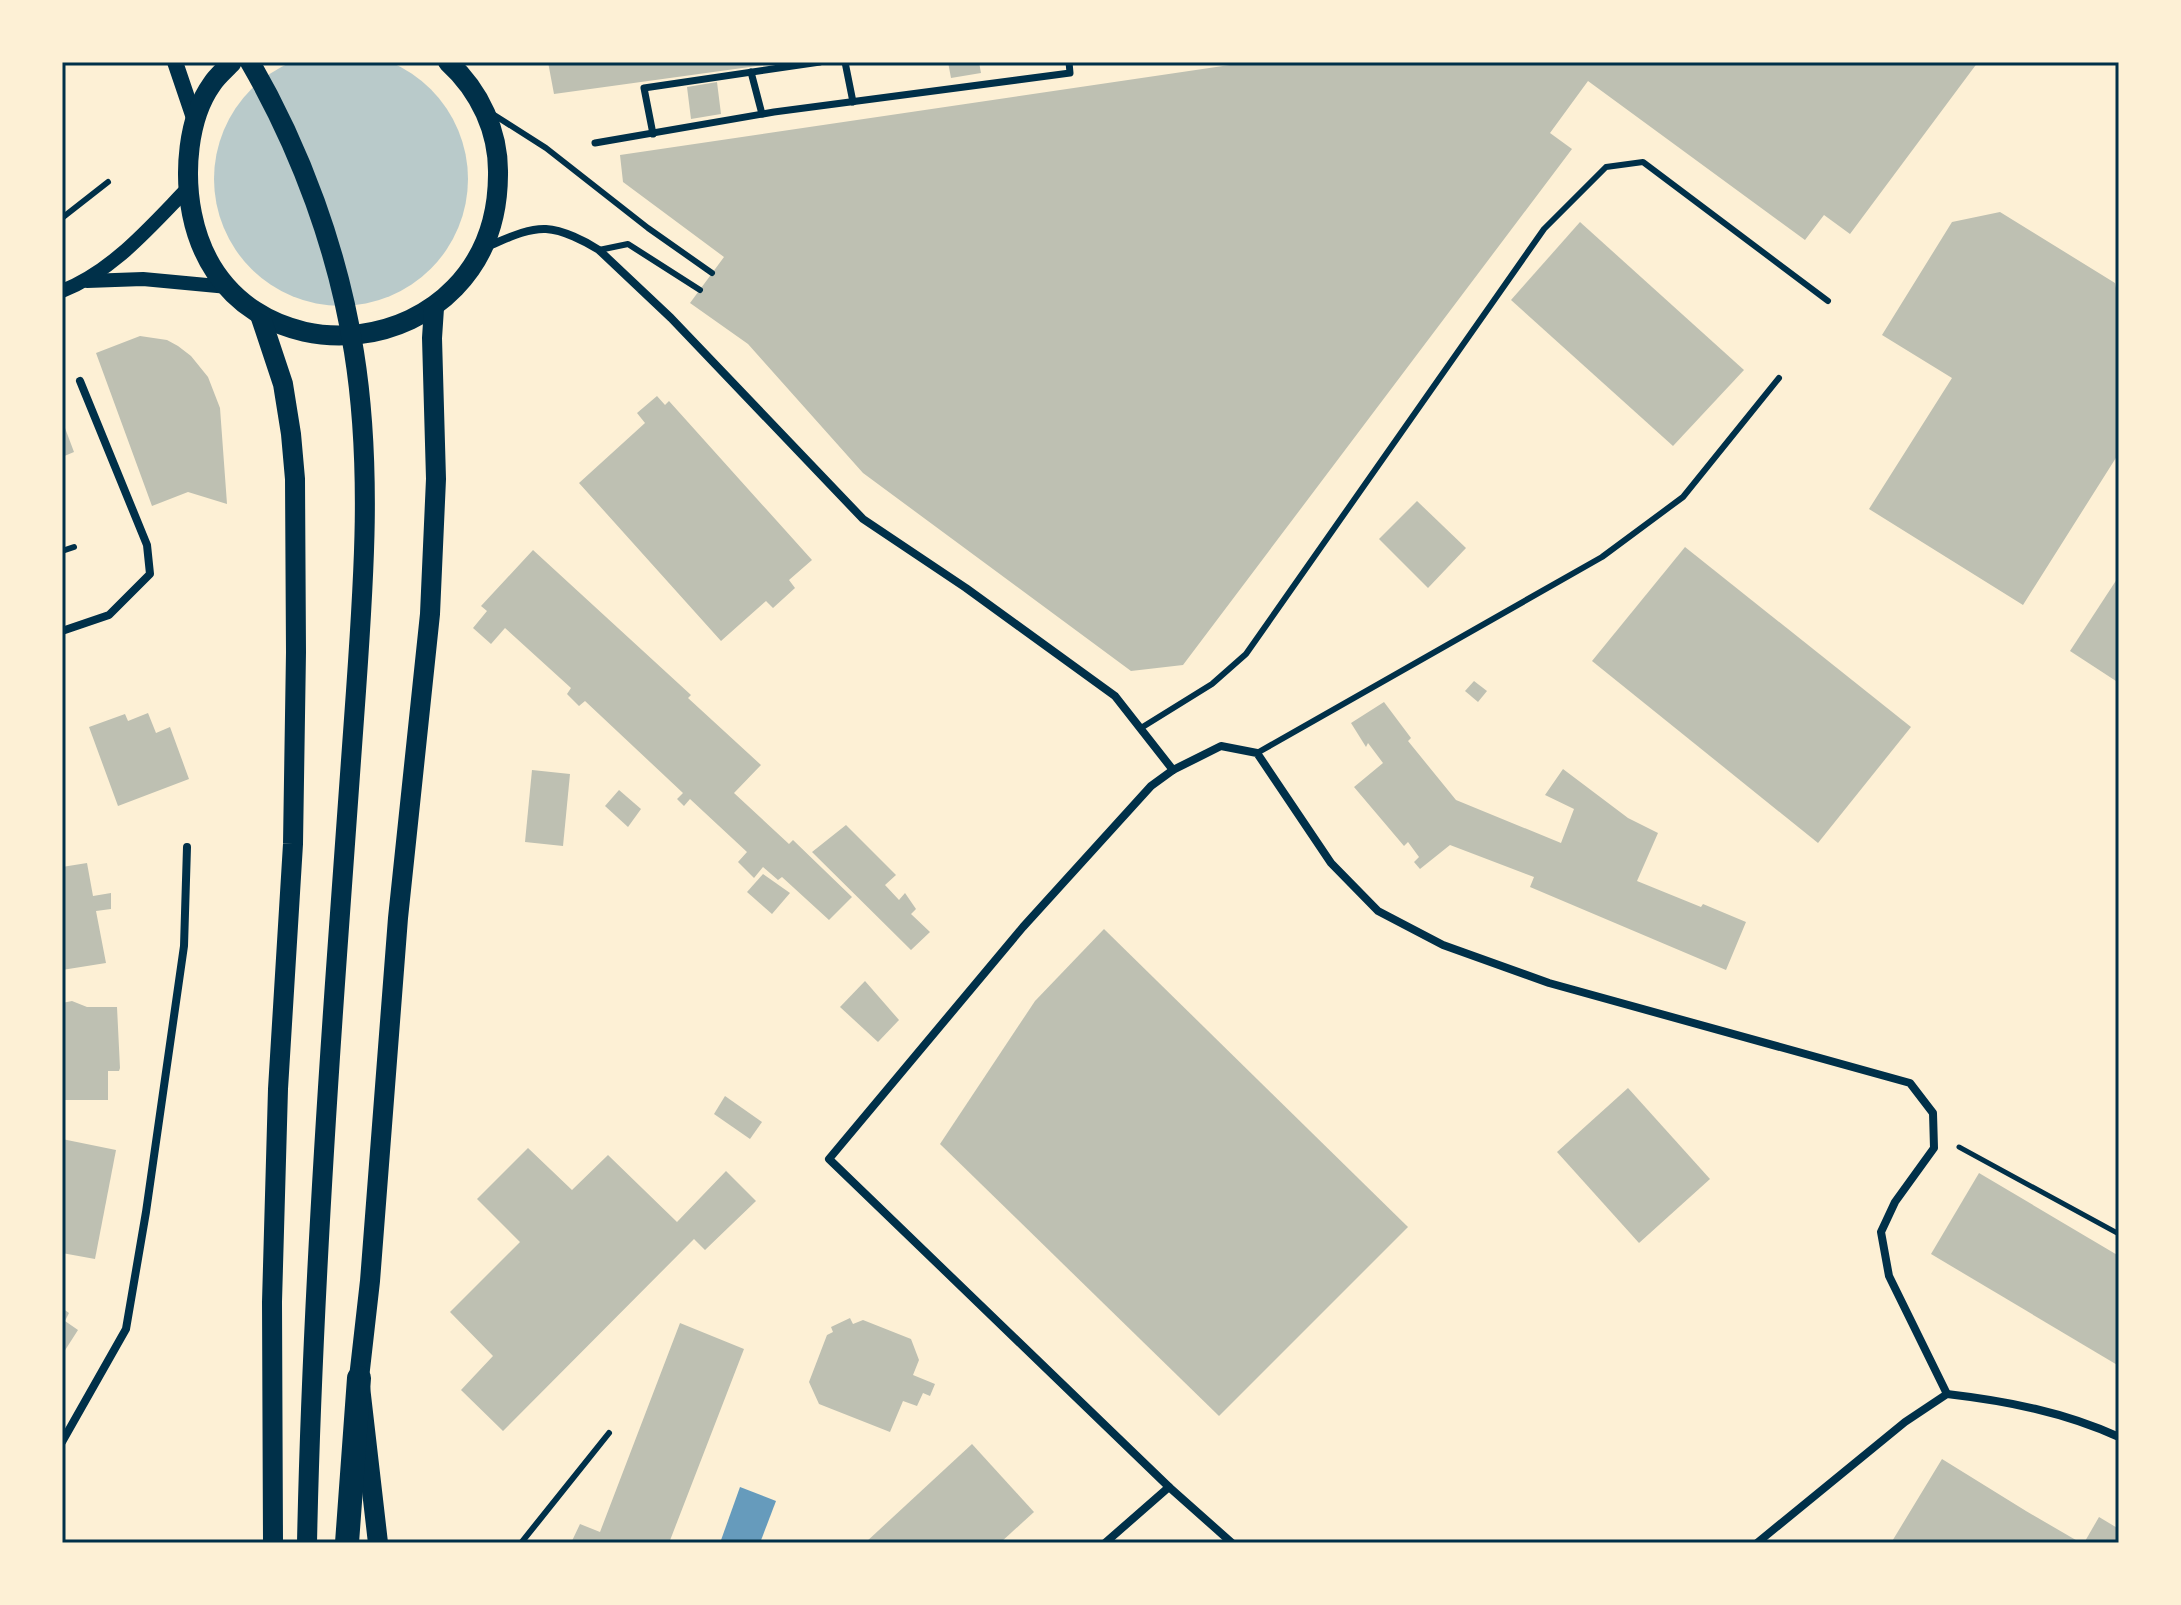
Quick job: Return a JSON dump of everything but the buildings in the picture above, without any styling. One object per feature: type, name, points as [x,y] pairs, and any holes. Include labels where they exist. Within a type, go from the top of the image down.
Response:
[{"type":"highway","points":[[347,1543],[359,1378]]},
{"type":"main road","points":[[175,62],[195,121]]},
{"type":"main road","points":[[232,62],[211,85],[195,121],[188,188],[192,216],[204,252],[228,287],[260,315],[303,332],[348,337],[393,328],[434,308],[463,281],[485,247],[498,202],[499,155],[485,110],[458,67]]},
{"type":"main road","points":[[250,62],[277,109],[331,250],[354,349],[366,486],[362,606],[323,1153],[307,1543]]},
{"type":"main road","points":[[378,1543],[359,1378],[370,1281],[398,918],[430,614],[436,479],[434,308]]},
{"type":"main road","points":[[260,315],[283,384],[291,434],[295,495],[293,844],[278,1089],[272,1302],[273,1543]]},
{"type":"street","points":[[653,134],[644,88],[820,62]]},
{"type":"street","points":[[845,62],[853,102]]},
{"type":"street","points":[[595,143],[762,114],[1070,73],[1069,62]]},
{"type":"street","points":[[751,72],[762,114]]},
{"type":"street","points":[[62,291],[87,281],[143,234],[188,188]]},
{"type":"street","points":[[485,247],[517,235],[546,229],[586,242],[599,250],[671,318],[863,519],[966,588],[1115,696],[1173,770]]},
{"type":"street","points":[[87,281],[143,279],[228,287]]},
{"type":"street","points":[[62,631],[109,615],[150,574],[147,545],[80,381]]},
{"type":"street","points":[[1232,1543],[1169,1487],[829,1159],[1023,927],[1151,786],[1173,770],[1221,746],[1257,753],[1331,863],[1378,911],[1443,945],[1549,983],[1910,1083],[1933,1113],[1934,1148],[1895,1202],[1881,1232],[1889,1276],[1947,1394]]},
{"type":"street","points":[[62,1442],[126,1329],[184,946],[187,847]]},
{"type":"street","points":[[1757,1543],[1905,1422],[1947,1394],[2029,1406],[2086,1422],[2119,1437]]},
{"type":"street","points":[[1105,1543],[1169,1487]]},
{"type":"lane","points":[[485,110],[546,148],[648,228],[712,273]]},
{"type":"lane","points":[[1141,728],[1212,684],[1246,654],[1544,229],[1606,167],[1643,162],[1828,301]]},
{"type":"lane","points":[[62,218],[108,182]]},
{"type":"lane","points":[[599,250],[628,244],[700,290]]},
{"type":"lane","points":[[1257,753],[1602,557],[1683,497],[1779,378]]},
{"type":"lane","points":[[62,551],[74,547]]},
{"type":"lane","points":[[521,1543],[609,1433]]},
{"type":"path","points":[[1927,1105],[1941,1111],[1955,1145],[2119,1234]]},
{"type":"shaded area","points":[[341,52],[389,62],[431,89],[458,131],[468,179],[458,227],[431,269],[389,296],[341,306],[293,296],[251,269],[224,227],[214,179],[224,131],[251,89],[293,62]]},
{"type":"water","points":[[740,1487],[776,1501],[760,1543],[720,1543]]}]
